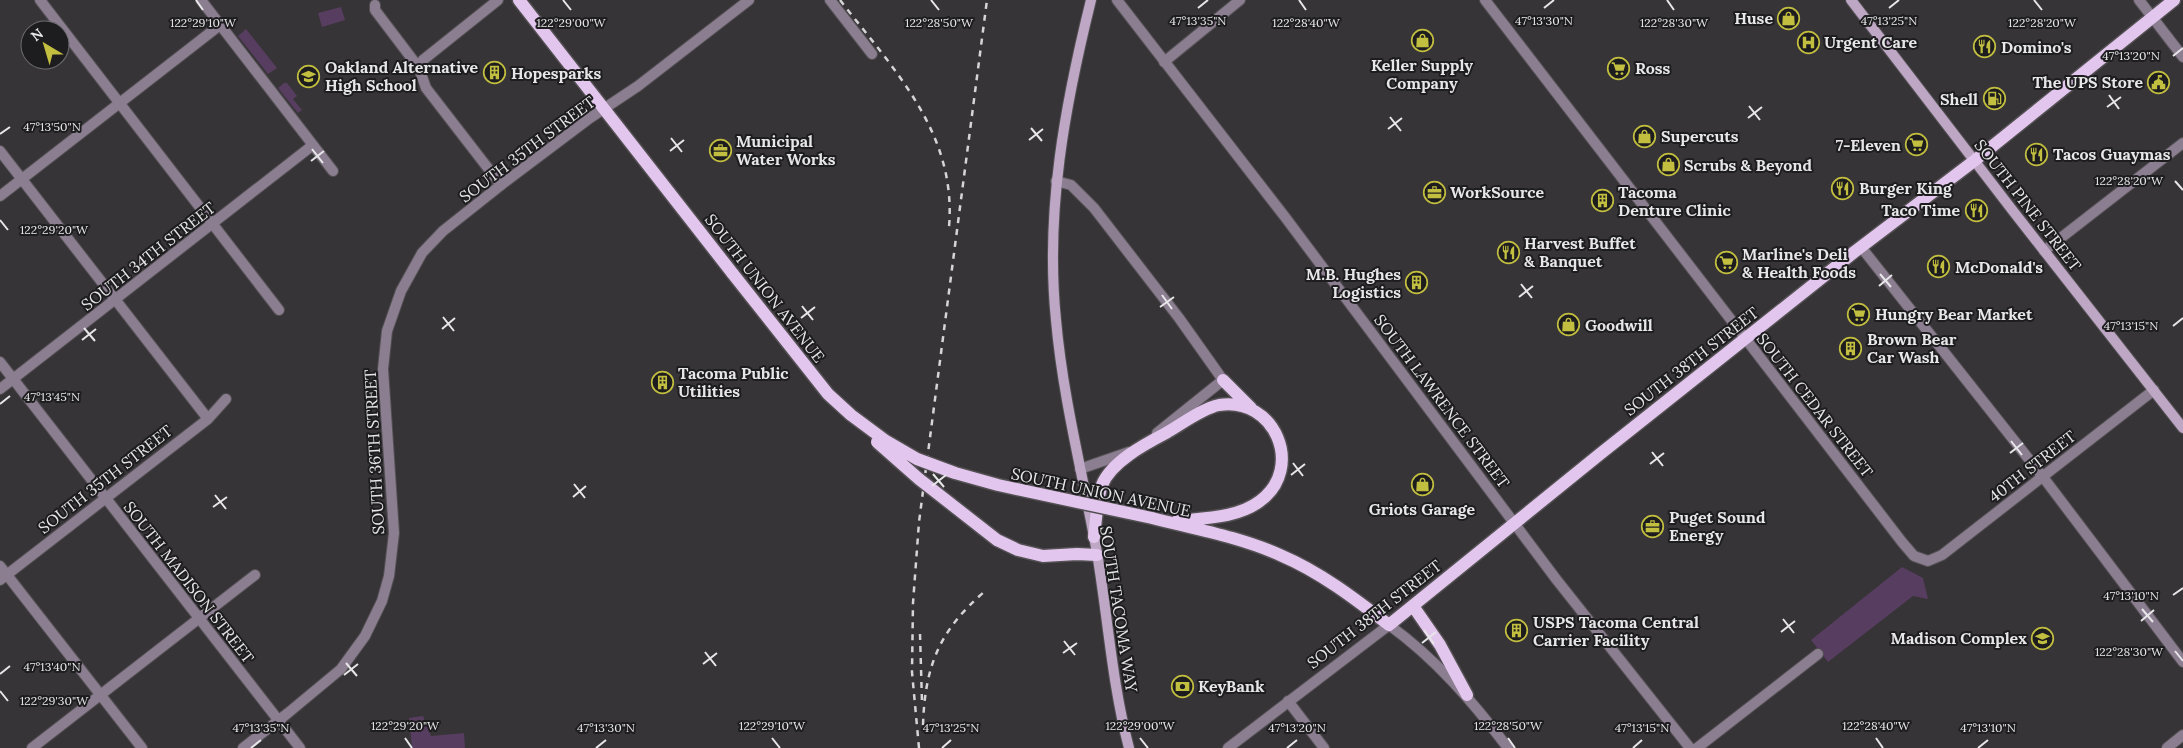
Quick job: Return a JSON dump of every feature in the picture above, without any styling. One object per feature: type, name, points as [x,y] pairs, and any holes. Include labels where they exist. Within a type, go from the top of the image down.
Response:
[{"type":"main road","name":"SOUTH UNION AVENUE","points":[[519,0],[828,394],[851,415],[886,441],[917,460],[954,474],[998,486],[1169,522],[1240,540],[1280,554],[1340,587],[1389,625]]},
{"type":"main road","name":"SOUTH TACOMA WAY","points":[[1091,0],[1070,88],[1056,181],[1053,264],[1056,319],[1068,407],[1094,537],[1116,692],[1129,748]]},
{"type":"main road","name":"SOUTH PINE STREET","points":[[1851,0],[2183,428]]},
{"type":"main road","name":"SOUTH 38TH STREET","points":[[1389,625],[1514,523],[2174,0]]},
{"type":"main road","points":[[1169,522],[1245,510],[1261,501],[1275,485],[1282,467],[1282,448],[1278,436],[1270,424],[1223,380]]},
{"type":"main road","points":[[1094,537],[1102,486],[1109,473],[1139,447],[1218,406],[1229,404],[1252,409]]},
{"type":"main road","points":[[851,415],[878,443],[914,475],[997,540],[1018,550],[1043,556],[1097,555]]},
{"type":"main road","points":[[1412,606],[1440,645],[1467,695]]},
{"type":"street","points":[[40,0],[279,310]]},
{"type":"street","points":[[201,0],[333,171]]},
{"type":"street","points":[[419,68],[423,60],[498,0]]},
{"type":"street","name":"SOUTH 35TH STREET","points":[[422,253],[443,231],[501,185],[638,86],[749,0]]},
{"type":"street","points":[[830,0],[872,54]]},
{"type":"street","name":"SOUTH LAWRENCE STREET","points":[[1116,0],[1262,187],[1556,579],[1690,748]]},
{"type":"street","points":[[1164,62],[1240,0]]},
{"type":"street","name":"SOUTH CEDAR STREET","points":[[1485,0],[1902,542],[1914,556],[1925,560]]},
{"type":"street","points":[[2139,0],[2183,57]]},
{"type":"street","points":[[374,5],[376,12],[419,68],[426,88],[501,185]]},
{"type":"street","points":[[0,196],[220,25]]},
{"type":"street","points":[[2044,251],[2183,143]]},
{"type":"street","name":"SOUTH 34TH STREET","points":[[0,389],[313,145]]},
{"type":"street","points":[[0,151],[208,419]]},
{"type":"street","points":[[1056,181],[1071,184],[1094,208],[1179,318],[1223,380],[1139,447],[1080,469]]},
{"type":"street","points":[[1861,247],[2043,477],[2183,662]]},
{"type":"street","name":"SOUTH 36TH STREET","points":[[243,748],[331,678],[349,660],[376,616],[386,590],[390,576],[394,533],[384,378],[387,331],[401,291],[422,253]]},
{"type":"street","name":"SOUTH MADISON STREET","points":[[0,362],[300,748]]},
{"type":"street","name":"40TH STREET","points":[[1925,560],[1931,560],[1942,555],[2154,390]]},
{"type":"street","name":"SOUTH 35TH STREET","points":[[3,577],[208,419],[226,399]]},
{"type":"street","points":[[0,566],[3,577],[142,748]]},
{"type":"street","points":[[32,748],[255,575]]},
{"type":"street","points":[[1389,625],[1419,648],[1467,695],[1508,748]]},
{"type":"street","name":"SOUTH 38TH STREET","points":[[1228,748],[1389,625]]},
{"type":"street","points":[[1697,748],[1818,654]]},
{"type":"street","points":[[1288,701],[1324,748]]},
{"type":"street","points":[[2167,748],[2183,735]]},
{"type":"shaded area","points":[[341,7],[345,20],[322,27],[318,13]]},
{"type":"shaded area","points":[[246,29],[277,68],[268,74],[238,36]]},
{"type":"shaded area","points":[[287,83],[297,96],[293,99],[302,110],[298,113],[278,88]]},
{"type":"shaded area","points":[[1902,567],[1923,578],[1928,599],[1913,596],[1828,662],[1811,640]]},
{"type":"shaded area","points":[[423,716],[431,736],[464,733],[465,748],[412,748],[409,718]]},
{"type":"railway","points":[[840,0],[900,78],[918,105],[932,132],[943,162],[949,193],[949,227]]},
{"type":"railway","points":[[919,748],[912,672],[913,603],[919,522],[987,0]]},
{"type":"railway","points":[[923,725],[927,685],[937,651],[956,621],[984,592]]},
{"type":"railway","points":[[920,634],[922,702]]},
{"type":"place","name":"Huse","points":[[1789,18]]},
{"type":"place","name":"Keller Supply Company","points":[[1422,41]]},
{"type":"place","name":"Urgent Care","points":[[1808,42]]},
{"type":"place","name":"Domino's","points":[[1985,47]]},
{"type":"place","name":"Ross","points":[[1619,68]]},
{"type":"place","name":"Hopesparks","points":[[495,73]]},
{"type":"place","name":"Oakland Alternative High School","points":[[309,76]]},
{"type":"place","name":"The UPS Store","points":[[2159,82]]},
{"type":"place","name":"Shell","points":[[1994,99]]},
{"type":"place","name":"Supercuts","points":[[1645,136]]},
{"type":"place","name":"7-Eleven","points":[[1917,145]]},
{"type":"place","name":"Municipal Water Works","points":[[720,150]]},
{"type":"place","name":"Tacos Guaymas","points":[[2037,154]]},
{"type":"place","name":"Scrubs & Beyond","points":[[1668,165]]},
{"type":"place","name":"Burger King","points":[[1843,188]]},
{"type":"place","name":"WorkSource","points":[[1434,192]]},
{"type":"place","name":"Tacoma Denture Clinic","points":[[1602,201]]},
{"type":"place","name":"Taco Time","points":[[1976,210]]},
{"type":"place","name":"Harvest Buffet & Banquet","points":[[1508,252]]},
{"type":"place","name":"Marline's Deli & Health Foods","points":[[1726,263]]},
{"type":"place","name":"McDonald's","points":[[1939,267]]},
{"type":"place","name":"M.B. Hughes Logistics","points":[[1417,283]]},
{"type":"place","name":"Hungry Bear Market","points":[[1859,314]]},
{"type":"place","name":"Goodwill","points":[[1569,325]]},
{"type":"place","name":"Brown Bear Car Wash","points":[[1851,348]]},
{"type":"place","name":"Tacoma Public Utilities","points":[[662,382]]},
{"type":"place","name":"Griots Garage","points":[[1422,485]]},
{"type":"place","name":"Puget Sound Energy","points":[[1653,526]]},
{"type":"place","name":"USPS Tacoma Central Carrier Facility","points":[[1517,631]]},
{"type":"place","name":"Madison Complex","points":[[2043,638]]},
{"type":"place","name":"KeyBank","points":[[1182,686]]}]
